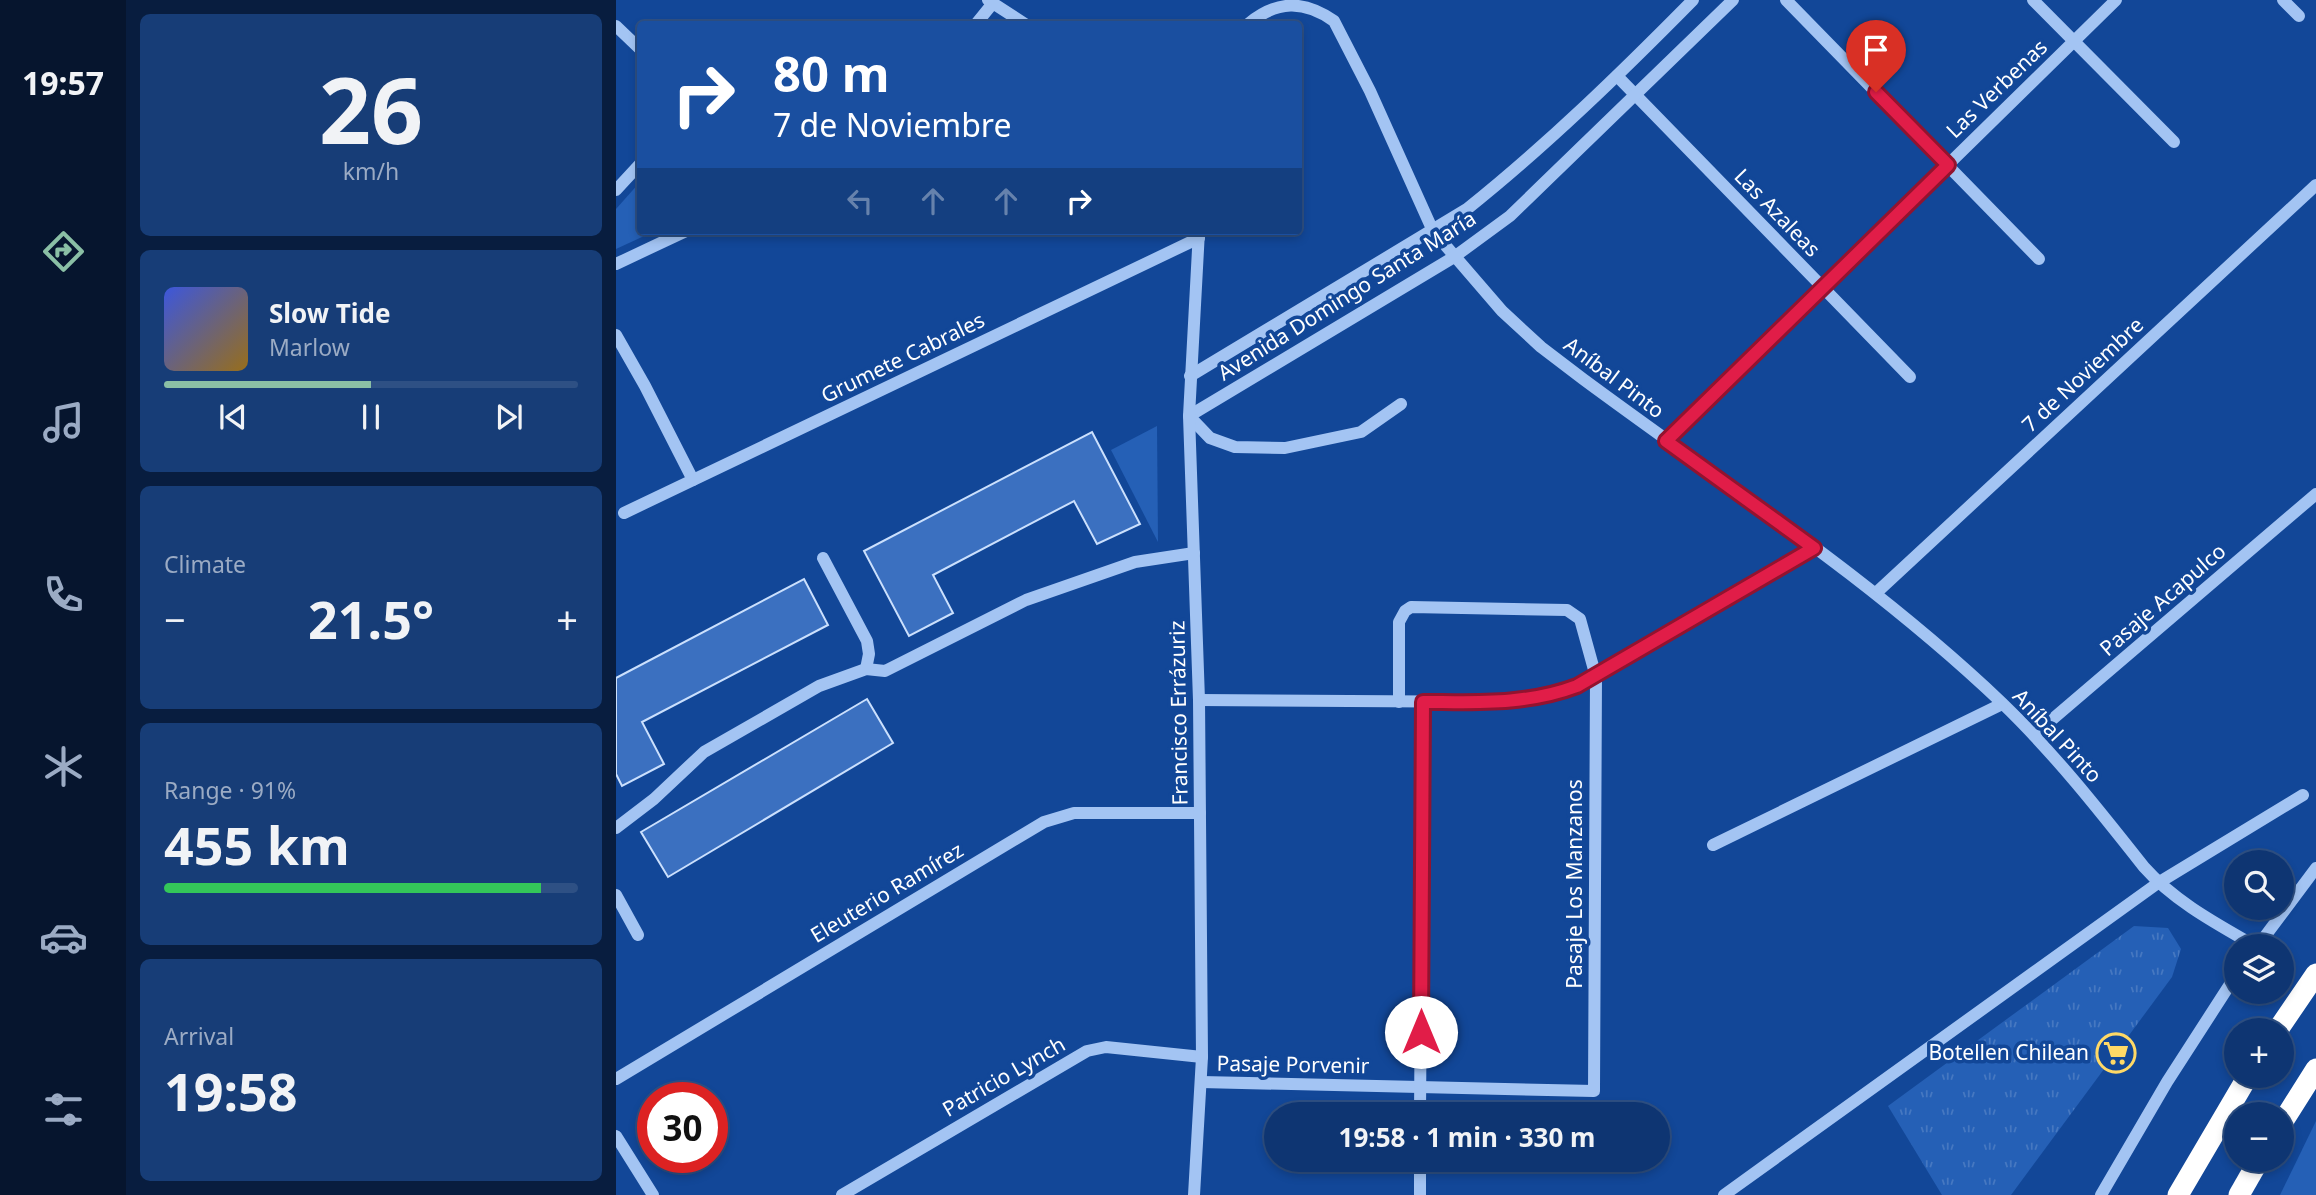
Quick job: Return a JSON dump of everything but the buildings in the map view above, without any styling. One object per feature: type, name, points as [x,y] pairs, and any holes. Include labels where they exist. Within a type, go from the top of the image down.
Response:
[{"type":"highway","points":[[2286,1018],[2316,974]]},
{"type":"highway","points":[[2294,1104],[2316,1069]]},
{"type":"highway","points":[[2178,1195],[2241,1088]]},
{"type":"highway","points":[[2239,1195],[2252,1172]]},
{"type":"street","name":"Avenida Domingo Santa María","points":[[1191,376],[1467,209],[1502,182],[1617,76],[1693,0]]},
{"type":"street","name":"Avenida Domingo Santa María","points":[[1189,416],[1454,257],[1510,216],[1733,0]]},
{"type":"street","points":[[1786,0],[2039,259]]},
{"type":"street","points":[[2033,0],[2174,142]]},
{"type":"street","name":"Las Verbenas","points":[[1666,441],[2116,0]]},
{"type":"street","points":[[2283,0],[2299,16]]},
{"type":"street","name":"Aníbal Pinto","points":[[1252,21],[1271,7],[1291,1],[1304,2],[1326,13],[1334,21],[1370,91],[1433,231],[1502,311],[1541,347],[1876,593],[1940,647],[2034,736],[2158,883],[2190,907],[2235,934]]},
{"type":"street","points":[[978,21],[990,2],[1020,21]]},
{"type":"street","points":[[616,26],[637,46]]},
{"type":"street","name":"Las Azaleas","points":[[1617,76],[1910,377]]},
{"type":"street","points":[[616,190],[637,167]]},
{"type":"street","name":"7 de Noviembre","points":[[1876,593],[2316,186]]},
{"type":"street","points":[[616,264],[678,235]]},
{"type":"street","name":"Francisco Errázuriz","points":[[1194,1195],[1202,1057],[1199,700],[1189,416],[1199,235]]},
{"type":"street","name":"Grumete Cabrales","points":[[624,513],[1199,235]]},
{"type":"street","points":[[616,335],[694,480]]},
{"type":"street","points":[[1189,416],[1210,438],[1235,447],[1285,448],[1360,432],[1401,404]]},
{"type":"street","name":"Pasaje Acapulco","points":[[2034,736],[2316,494]]},
{"type":"street","points":[[1199,700],[1508,702],[1538,698],[1567,690],[1595,677],[1814,548]]},
{"type":"street","points":[[616,828],[654,799],[704,752],[819,686],[866,669],[885,671],[1026,600],[1135,562],[1194,552]]},
{"type":"street","points":[[822,558],[867,641],[869,654],[866,669]]},
{"type":"street","points":[[1399,702],[1399,622],[1405,611],[1417,606],[1572,611],[1583,624],[1595,677]]},
{"type":"street","name":"Pasaje Los Manzanos","points":[[1594,1091],[1595,677]]},
{"type":"street","points":[[1420,1102],[1423,702]]},
{"type":"street","points":[[1713,845],[2003,704]]},
{"type":"street","points":[[1724,1195],[2158,883],[2303,795]]},
{"type":"street","name":"Eleuterio Ramírez","points":[[616,1079],[1044,822],[1082,813],[1200,813]]},
{"type":"street","points":[[2267,934],[2316,868]]},
{"type":"street","points":[[616,895],[638,935]]},
{"type":"street","points":[[2101,1195],[2167,1082],[2224,994]]},
{"type":"street","name":"Patricio Lynch","points":[[842,1195],[1087,1051],[1106,1047],[1202,1057]]},
{"type":"street","name":"Pasaje Porvenir","points":[[1201,1082],[1594,1091]]},
{"type":"street","points":[[616,1136],[653,1195]]},
{"type":"street","points":[[1420,1172],[1420,1195]]},
{"type":"green space","points":[[637,185],[637,235],[646,235],[616,249],[616,209]]},
{"type":"green space","points":[[1157,426],[1158,542],[1111,450]]},
{"type":"green space","points":[[2134,926],[2168,928],[2181,949],[2172,977],[2011,1195],[1942,1195],[1888,1106]]},
{"type":"green space","points":[[2316,1121],[2316,1195],[2280,1195],[2291,1172],[2294,1172],[2294,1166]]},
{"type":"place","name":"Botellen Chilean","points":[[2116,1053]]},
{"type":"route","points":[[1421,1032],[1423,702],[1508,702],[1538,698],[1577,686],[1814,548],[1666,441],[1948,165],[1876,92]]}]
